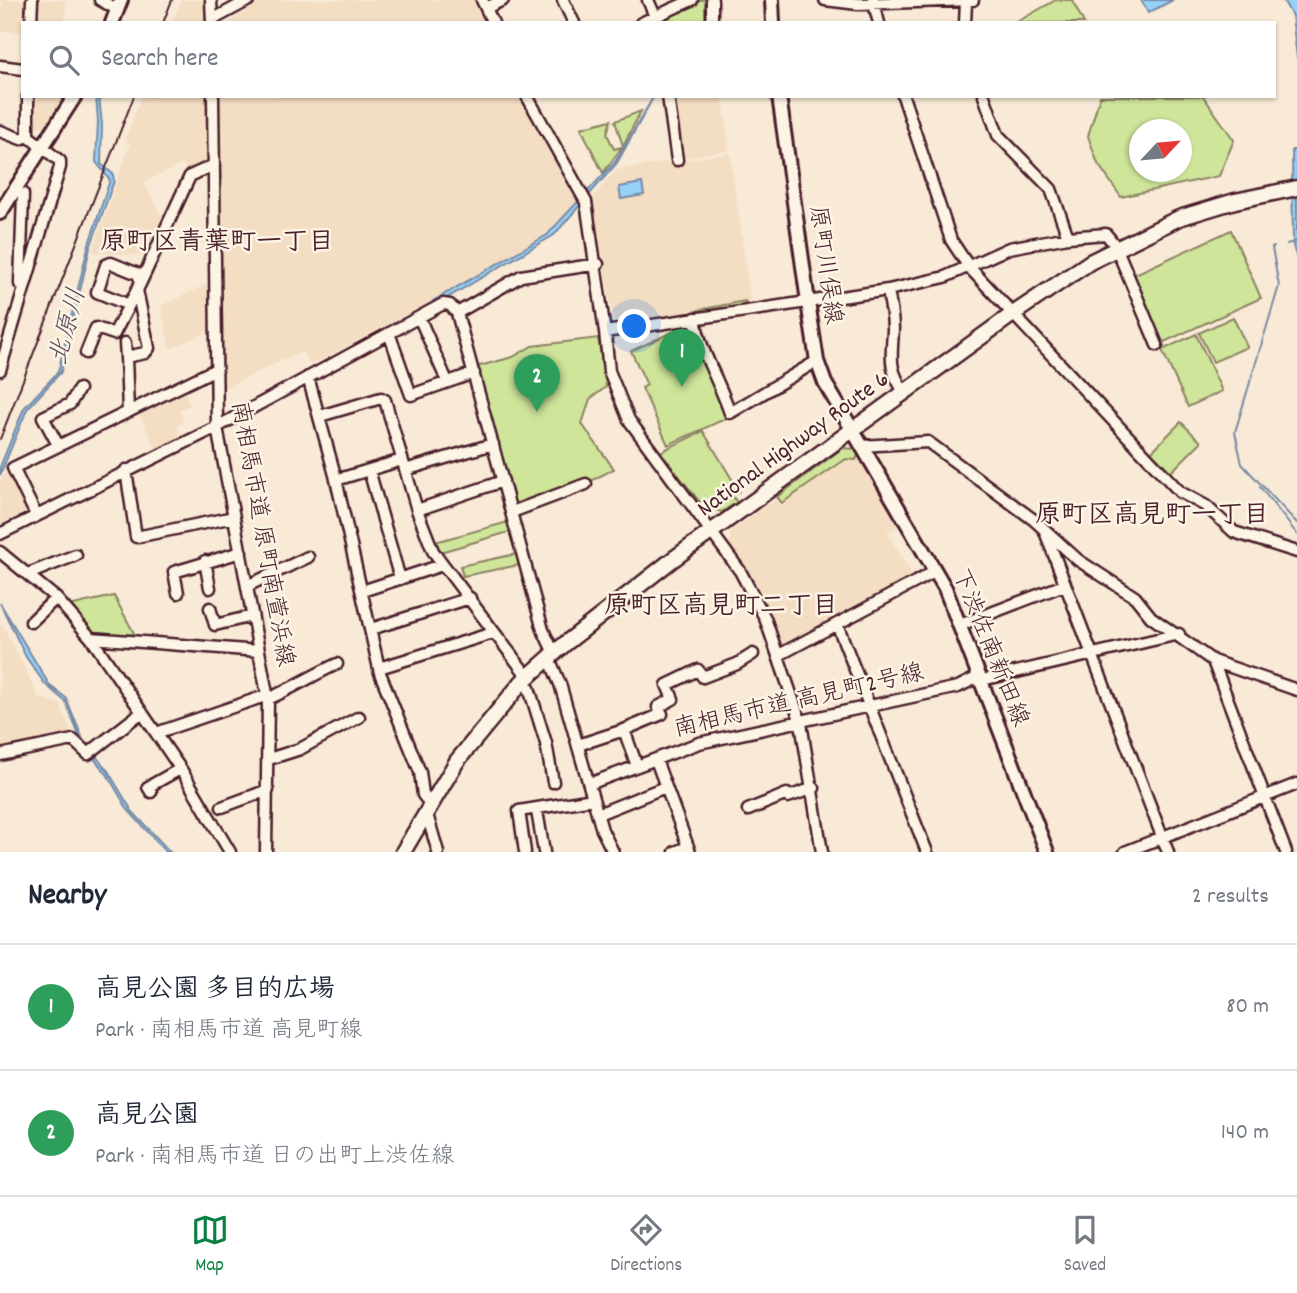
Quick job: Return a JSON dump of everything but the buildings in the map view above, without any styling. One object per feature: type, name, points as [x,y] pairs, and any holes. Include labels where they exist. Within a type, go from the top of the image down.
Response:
[{"type":"highway","name":"National Highway Route 6","points":[[403,852],[428,807],[476,735],[525,679],[551,655],[712,533],[1013,314],[1090,262],[1138,236],[1191,214],[1297,188]]},
{"type":"main road","points":[[772,0],[773,21]]},
{"type":"main road","points":[[0,213],[74,98]]},
{"type":"main road","name":"原町川俣線","points":[[779,98],[817,360],[825,383],[853,432]]},
{"type":"main road","name":"下渋佐南新田線","points":[[853,432],[936,570],[981,678],[1047,852]]},
{"type":"street","points":[[31,21],[32,0]]},
{"type":"street","points":[[100,0],[119,5]]},
{"type":"street","points":[[211,0],[212,21],[249,0]]},
{"type":"street","points":[[492,21],[484,4],[503,0]]},
{"type":"street","points":[[563,0],[573,21]]},
{"type":"street","points":[[648,0],[657,20],[692,0]]},
{"type":"street","points":[[712,0],[712,21]]},
{"type":"street","points":[[825,0],[969,1],[965,21]]},
{"type":"street","points":[[874,1],[879,21]]},
{"type":"street","points":[[0,66],[21,69]]},
{"type":"street","points":[[28,98],[28,136]]},
{"type":"street","name":"南相馬市道 原町南萱浜線","points":[[213,98],[217,427],[268,697],[266,852]]},
{"type":"street","points":[[528,98],[585,199],[597,264],[608,367],[615,391],[638,432],[751,590],[779,655],[802,723],[822,852]]},
{"type":"street","points":[[668,98],[677,160]]},
{"type":"street","points":[[904,98],[951,240],[969,267],[1180,492],[1206,506],[1234,532],[1297,552]]},
{"type":"street","points":[[985,98],[998,135],[1051,189],[1068,237]]},
{"type":"street","points":[[0,131],[21,139],[28,136]]},
{"type":"street","points":[[0,370],[60,167],[60,162],[44,146],[28,136]]},
{"type":"street","points":[[86,353],[96,328],[114,334],[190,176],[214,164]]},
{"type":"street","points":[[20,296],[23,194]]},
{"type":"street","points":[[605,332],[888,290],[945,277],[1009,248],[1068,237],[1106,234],[1114,244]]},
{"type":"street","points":[[1121,258],[1157,345]]},
{"type":"street","points":[[126,357],[145,353],[149,348],[138,274],[111,263],[106,265],[97,292],[129,305]]},
{"type":"street","points":[[457,313],[521,276],[597,264]]},
{"type":"street","points":[[888,290],[893,330],[891,357],[894,374],[905,393]]},
{"type":"street","points":[[0,534],[217,427],[443,304],[450,305],[457,313],[543,630],[593,799],[613,852]]},
{"type":"street","points":[[419,317],[447,381]]},
{"type":"street","points":[[695,318],[700,347],[721,383],[730,413],[817,360]]},
{"type":"street","points":[[389,333],[411,395],[474,373]]},
{"type":"street","points":[[125,343],[128,412]]},
{"type":"street","points":[[36,514],[13,468],[216,369]]},
{"type":"street","points":[[308,377],[336,480],[379,668],[420,772],[423,795],[438,852]]},
{"type":"street","points":[[58,446],[43,417],[71,404],[79,390]]},
{"type":"street","points":[[320,416],[381,398],[385,400],[426,537],[442,565],[470,598],[525,679],[539,720],[553,782]]},
{"type":"street","points":[[861,446],[928,442],[1043,528],[1078,559],[1135,597],[1151,617],[1179,634],[1213,661],[1297,690]]},
{"type":"street","points":[[336,480],[369,470],[404,465],[493,444]]},
{"type":"street","points":[[126,470],[135,537],[234,517]]},
{"type":"street","points":[[369,470],[400,579]]},
{"type":"street","points":[[417,510],[503,481]]},
{"type":"street","points":[[512,512],[586,484]]},
{"type":"street","points":[[1043,528],[1168,852]]},
{"type":"street","points":[[0,552],[57,598],[91,638],[180,769],[230,852]]},
{"type":"street","points":[[178,593],[174,572],[241,552]]},
{"type":"street","points":[[28,574],[76,555]]},
{"type":"street","points":[[247,586],[308,557]]},
{"type":"street","points":[[205,561],[210,588]]},
{"type":"street","points":[[362,591],[442,565]]},
{"type":"street","points":[[779,655],[936,570]]},
{"type":"street","points":[[960,625],[1064,585]]},
{"type":"street","points":[[31,622],[57,598]]},
{"type":"street","points":[[371,629],[470,598]]},
{"type":"street","points":[[210,608],[215,625],[252,616]]},
{"type":"street","points":[[837,624],[927,852]]},
{"type":"street","points":[[379,668],[493,633]]},
{"type":"street","name":"南相馬市道 高見町2号線","points":[[589,784],[699,743],[802,723],[958,687],[981,678],[1179,634]]},
{"type":"street","points":[[91,638],[259,651]]},
{"type":"street","points":[[578,746],[662,714],[658,707],[673,699],[667,685],[698,670],[703,677],[737,664],[753,654]]},
{"type":"street","points":[[1213,661],[1286,852]]},
{"type":"street","points":[[156,733],[268,697],[337,664]]},
{"type":"street","points":[[0,755],[73,740],[90,753],[142,712]]},
{"type":"street","points":[[269,759],[300,750],[359,717]]},
{"type":"street","points":[[624,730],[637,766]]},
{"type":"street","points":[[656,760],[689,849],[675,852]]},
{"type":"street","points":[[151,792],[148,787],[180,769]]},
{"type":"street","points":[[1125,852],[1297,784]]},
{"type":"street","points":[[598,814],[665,787]]},
{"type":"street","points":[[747,810],[814,788]]},
{"type":"street","points":[[222,807],[268,790]]},
{"type":"street","points":[[525,852],[519,811],[537,811],[593,799]]},
{"type":"street","points":[[537,811],[544,852]]},
{"type":"shaded area","points":[[0,0],[66,0],[65,20],[21,21],[21,32],[0,31],[3,2]]},
{"type":"shaded area","points":[[181,0],[208,0],[209,21],[173,21]]},
{"type":"shaded area","points":[[263,0],[479,0],[488,21],[231,21]]},
{"type":"shaded area","points":[[30,98],[66,98],[46,127],[37,127]]},
{"type":"shaded area","points":[[141,98],[210,98],[211,163],[188,173],[183,164],[144,182],[166,225],[148,263],[147,256],[92,252],[130,144],[125,139]]},
{"type":"shaded area","points":[[219,98],[523,98],[581,200],[532,246],[311,365],[302,351],[222,389]]},
{"type":"shaded area","points":[[723,98],[729,150],[677,159],[671,104]]},
{"type":"shaded area","points":[[730,153],[751,303],[621,325],[614,320],[591,204],[593,197],[616,170]]},
{"type":"shaded area","points":[[211,282],[212,329],[170,349],[161,306]]},
{"type":"shaded area","points":[[182,387],[190,405],[179,409],[183,422],[177,426],[180,437],[157,449],[137,410]]},
{"type":"shaded area","points":[[848,447],[857,451],[896,514],[900,525],[887,532],[912,575],[800,639],[782,645],[752,577],[729,545],[731,531]]},
{"type":"shaded area","points":[[11,471],[31,509],[0,525],[0,481],[3,475]]},
{"type":"shaded area","points":[[3,625],[39,698],[60,704],[73,737],[0,752],[0,626]]},
{"type":"green space","points":[[699,0],[709,0],[709,21],[662,21],[662,17]]},
{"type":"green space","points":[[1056,0],[1072,0],[1083,21],[1019,21]]},
{"type":"green space","points":[[1099,98],[1204,98],[1234,140],[1219,176],[1192,182],[1192,119],[1129,119],[1129,182],[1191,182],[1121,197],[1098,164],[1088,136]]},
{"type":"green space","points":[[641,111],[623,146],[615,121]]},
{"type":"green space","points":[[611,120],[607,134],[614,149],[622,147],[603,173],[581,128]]},
{"type":"green space","points":[[1231,230],[1261,298],[1162,343],[1133,275]]},
{"type":"green space","points":[[745,301],[745,308],[697,315],[698,310]]},
{"type":"green space","points":[[1233,317],[1247,347],[1213,362],[1199,333]]},
{"type":"green space","points":[[679,329],[696,348],[709,370],[727,418],[668,445],[642,388],[647,385],[631,351]]},
{"type":"green space","points":[[1196,334],[1222,391],[1188,407],[1162,350]]},
{"type":"green space","points":[[598,338],[606,387],[590,399],[582,424],[614,469],[589,482],[514,508],[476,367],[513,357],[532,346]]},
{"type":"green space","points":[[1181,422],[1201,442],[1171,472],[1151,452]]},
{"type":"green space","points":[[703,431],[739,491],[732,496],[737,502],[722,512],[704,507],[660,452]]},
{"type":"green space","points":[[843,448],[855,449],[858,455],[856,460],[846,459],[782,503],[777,497]]},
{"type":"green space","points":[[512,521],[524,564],[463,576],[460,566],[516,554],[509,532],[437,553],[431,543]]},
{"type":"green space","points":[[114,596],[135,635],[91,633],[68,606]]},
{"type":"water","points":[[1141,0],[1173,0],[1148,13]]},
{"type":"water","points":[[1283,0],[1297,0],[1297,58],[1292,16]]},
{"type":"water","name":"北原川","points":[[96,98],[99,98],[102,125],[101,164],[113,174],[114,181],[90,248],[61,372],[27,409],[0,475],[0,467],[24,408],[58,372],[88,247],[110,180],[96,162]]},
{"type":"water","points":[[653,98],[617,163],[554,235],[435,305],[433,301],[547,235],[615,162]]},
{"type":"water","points":[[1292,150],[1297,150],[1297,259],[1293,246]]},
{"type":"water","points":[[642,183],[644,195],[621,199],[619,187]]},
{"type":"water","points":[[0,603],[50,686],[66,698],[84,742],[108,771],[132,811],[170,852],[166,852],[128,810],[107,774],[83,746],[66,702],[45,684],[26,657]]},
{"type":"waterway","points":[[1287,244],[1297,241]]},
{"type":"waterway","points":[[1274,247],[1272,248],[1279,286],[1235,432],[1242,464],[1297,523]]},
{"type":"waterway","points":[[1260,487],[1297,534]]},
{"type":"railway","points":[[164,21],[172,0]]},
{"type":"railway","points":[[0,439],[133,98]]},
{"type":"place","name":"高見公園 多目的広場","points":[[682,387]]},
{"type":"place","name":"高見公園","points":[[537,412]]},
{"type":"district","name":"原町区青葉町一丁目","points":[[217,243]]},
{"type":"district","name":"原町区高見町一丁目","points":[[1152,516]]},
{"type":"district","name":"原町区高見町二丁目","points":[[721,607]]}]
